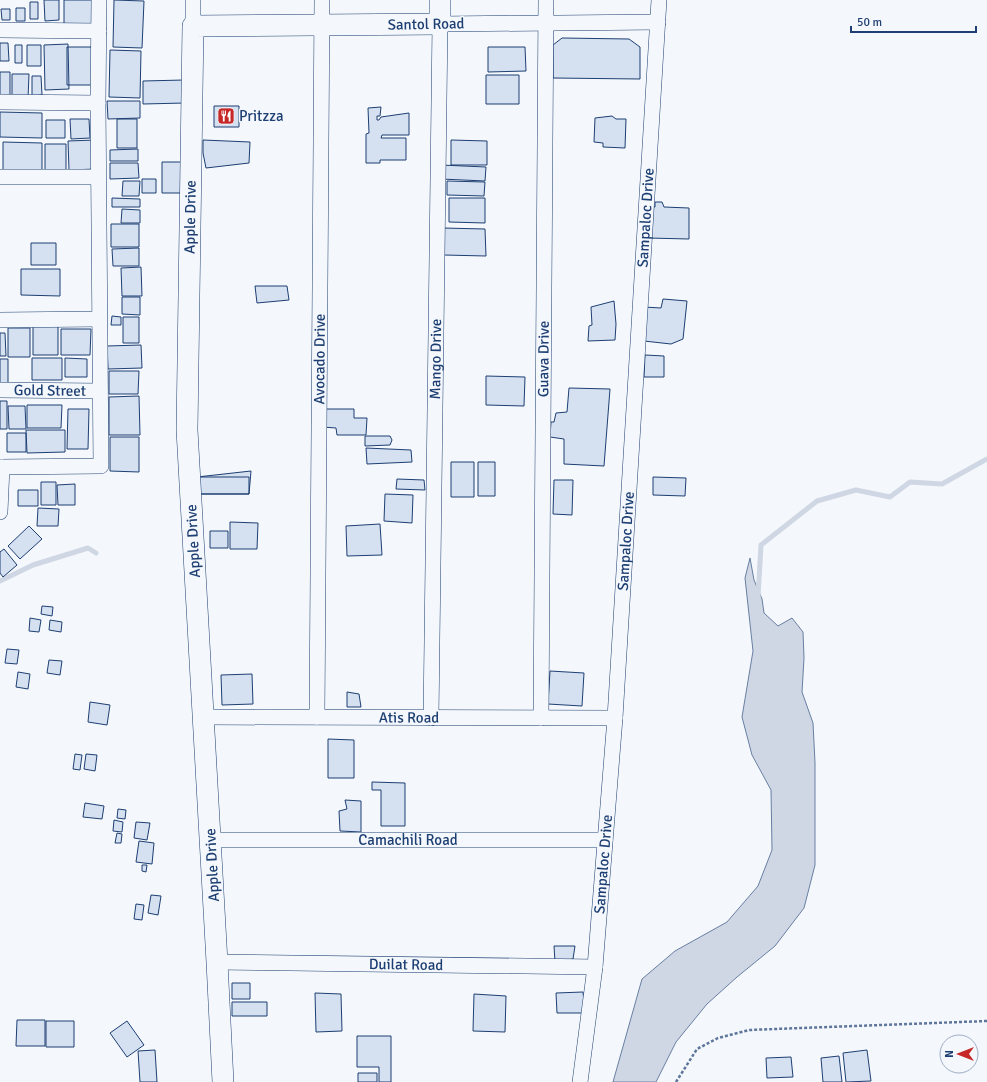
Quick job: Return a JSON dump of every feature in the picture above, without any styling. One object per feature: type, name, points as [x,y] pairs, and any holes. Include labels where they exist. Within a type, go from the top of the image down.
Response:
[{"type":"street","points":[[0,512],[1,467],[100,466],[98,177],[99,0]]},
{"type":"street","name":"Apple Drive","points":[[193,0],[187,430],[223,1082]]},
{"type":"street","name":"Avocado Drive","points":[[317,717],[322,0]]},
{"type":"street","name":"Mango Drive","points":[[431,718],[440,0]]},
{"type":"street","name":"Guava Drive","points":[[541,718],[546,0]]},
{"type":"street","name":"Sampaloc Drive","points":[[580,1082],[596,967],[615,718],[659,0]]},
{"type":"street","name":"Santol Road","points":[[193,26],[658,22]]},
{"type":"street","points":[[0,30],[99,31]]},
{"type":"street","points":[[0,102],[98,103]]},
{"type":"street","points":[[0,177],[98,177]]},
{"type":"street","points":[[0,320],[99,319]]},
{"type":"street","name":"Gold Street","points":[[0,390],[100,391]]},
{"type":"street","name":"Atis Road","points":[[203,717],[615,718]]},
{"type":"street","name":"Camachili Road","points":[[210,840],[605,840]]},
{"type":"street","name":"Duilat Road","points":[[217,962],[596,967]]},
{"type":"path","points":[[676,1082],[697,1049],[718,1038],[749,1030],[987,1021]]},
{"type":"shaded area","points":[[750,558],[754,580],[762,599],[764,613],[778,626],[792,618],[803,632],[804,658],[802,692],[813,723],[815,763],[815,865],[804,908],[775,946],[707,1004],[676,1042],[656,1082],[613,1082],[642,979],[675,951],[727,922],[758,886],[772,850],[771,790],[752,755],[742,717],[753,651],[745,578]]},
{"type":"building","points":[[44,0],[59,0],[59,20],[45,21]]},
{"type":"building","points":[[64,0],[93,0],[93,24],[64,24]]},
{"type":"building","points":[[114,0],[144,1],[142,48],[113,47]]},
{"type":"building","points":[[30,2],[38,2],[38,19],[30,19]]},
{"type":"building","points":[[16,8],[25,8],[25,21],[16,21]]},
{"type":"building","points":[[1,9],[10,9],[10,20],[2,20]]},
{"type":"building","points":[[562,38],[629,39],[640,47],[640,79],[553,78],[553,45]]},
{"type":"building","points":[[0,43],[8,43],[9,61],[0,61]]},
{"type":"building","points":[[68,44],[69,89],[45,90],[44,45]]},
{"type":"building","points":[[15,45],[22,45],[22,63],[15,63]]},
{"type":"building","points":[[27,45],[41,45],[41,66],[27,66]]},
{"type":"building","points":[[67,47],[93,47],[93,85],[67,85]]},
{"type":"building","points":[[488,47],[525,47],[526,71],[488,72]]},
{"type":"building","points":[[110,50],[141,51],[140,98],[109,97]]},
{"type":"building","points":[[0,72],[10,72],[10,97],[0,97]]},
{"type":"building","points":[[12,74],[29,74],[28,99],[12,99]]},
{"type":"building","points":[[486,75],[519,75],[519,104],[486,104]]},
{"type":"building","points":[[32,76],[41,76],[42,95],[32,96]]},
{"type":"building","points":[[184,80],[185,103],[143,104],[143,81]]},
{"type":"building","points":[[107,101],[140,101],[140,118],[108,119]]},
{"type":"building","name":"Pritzza","points":[[214,106],[239,106],[239,127],[214,127]]},
{"type":"building","points":[[381,107],[380,116],[377,116],[377,120],[381,117],[409,113],[409,135],[382,135],[381,138],[406,138],[406,160],[380,160],[380,163],[366,163],[366,134],[369,133],[368,108]]},
{"type":"building","points":[[0,112],[42,113],[42,138],[0,137]]},
{"type":"building","points":[[612,116],[616,119],[626,119],[625,148],[603,147],[603,143],[594,142],[595,118]]},
{"type":"building","points":[[70,119],[89,119],[90,138],[71,139]]},
{"type":"building","points":[[117,119],[137,119],[137,148],[117,148]]},
{"type":"building","points":[[46,120],[65,120],[65,138],[46,138]]},
{"type":"building","points":[[95,140],[96,169],[69,170],[68,141]]},
{"type":"building","points":[[203,140],[250,142],[249,163],[206,168],[203,153]]},
{"type":"building","points":[[451,140],[487,141],[487,165],[451,165]]},
{"type":"building","points":[[3,142],[42,143],[42,170],[3,170]]},
{"type":"building","points":[[45,144],[66,144],[66,170],[45,170]]},
{"type":"building","points":[[138,149],[138,161],[110,161],[110,150]]},
{"type":"building","points":[[162,162],[188,162],[188,193],[162,193]]},
{"type":"building","points":[[110,163],[138,163],[139,178],[110,179]]},
{"type":"building","points":[[441,165],[486,167],[485,181],[441,179]]},
{"type":"building","points":[[142,179],[156,179],[156,193],[142,193]]},
{"type":"building","points":[[123,181],[140,181],[139,196],[122,196]]},
{"type":"building","points":[[447,181],[485,182],[484,196],[447,195]]},
{"type":"building","points":[[112,198],[140,199],[140,207],[112,207]]},
{"type":"building","points":[[449,198],[485,198],[485,223],[449,222]]},
{"type":"building","points":[[655,202],[662,202],[664,207],[689,208],[689,239],[648,238],[650,207],[655,207]]},
{"type":"building","points":[[122,209],[140,210],[140,223],[121,223]]},
{"type":"building","points":[[111,224],[139,224],[139,247],[111,247]]},
{"type":"building","points":[[443,228],[485,229],[486,256],[444,255]]},
{"type":"building","points":[[31,243],[56,243],[56,265],[31,265]]},
{"type":"building","points":[[139,248],[139,266],[113,266],[112,249]]},
{"type":"building","points":[[141,267],[142,296],[122,296],[121,268]]},
{"type":"building","points":[[21,269],[60,269],[60,296],[21,295]]},
{"type":"building","points":[[255,286],[287,286],[289,300],[257,303]]},
{"type":"building","points":[[122,297],[140,297],[140,315],[122,314]]},
{"type":"building","points":[[663,299],[687,301],[683,339],[671,344],[644,341],[644,307],[661,308]]},
{"type":"building","points":[[614,301],[616,324],[615,340],[588,341],[589,326],[592,325],[591,307]]},
{"type":"building","points":[[112,316],[121,317],[121,325],[111,325]]},
{"type":"building","points":[[123,317],[139,317],[139,343],[123,343]]},
{"type":"building","points":[[33,325],[58,326],[58,355],[33,355]]},
{"type":"building","points":[[8,328],[30,328],[30,357],[8,357]]},
{"type":"building","points":[[61,329],[91,329],[90,355],[61,355]]},
{"type":"building","points":[[0,333],[5,333],[6,356],[0,356]]},
{"type":"building","points":[[141,345],[142,368],[108,369],[107,346]]},
{"type":"building","points":[[645,355],[664,356],[664,377],[644,377]]},
{"type":"building","points":[[32,358],[62,358],[62,380],[32,380]]},
{"type":"building","points":[[65,358],[87,359],[87,377],[65,377]]},
{"type":"building","points":[[0,359],[8,359],[8,385],[0,385]]},
{"type":"building","points":[[109,371],[139,371],[138,394],[109,394]]},
{"type":"building","points":[[486,376],[525,377],[524,406],[486,405]]},
{"type":"building","points":[[569,388],[610,389],[604,466],[564,464],[564,439],[550,437],[551,422],[554,422],[556,413],[567,412]]},
{"type":"building","points":[[139,396],[140,435],[109,435],[109,397]]},
{"type":"building","points":[[0,401],[7,401],[7,429],[0,429]]},
{"type":"building","points":[[27,405],[62,405],[61,428],[27,428]]},
{"type":"building","points":[[8,406],[25,406],[26,429],[9,429]]},
{"type":"building","points":[[68,409],[89,409],[88,449],[67,449]]},
{"type":"building","points":[[322,409],[354,409],[354,418],[367,418],[366,435],[337,435],[336,428],[322,427]]},
{"type":"building","points":[[26,430],[65,430],[65,452],[27,453]]},
{"type":"building","points":[[7,433],[26,433],[26,452],[7,452]]},
{"type":"building","points":[[365,436],[390,436],[392,440],[390,445],[365,446]]},
{"type":"building","points":[[110,437],[139,437],[139,472],[110,471]]},
{"type":"building","points":[[366,448],[411,450],[412,462],[367,464]]},
{"type":"building","points":[[451,462],[474,462],[474,497],[451,497]]},
{"type":"building","points":[[478,462],[495,462],[495,496],[478,496]]},
{"type":"building","points":[[251,471],[249,494],[198,494],[197,477]]},
{"type":"building","points":[[197,477],[249,477],[249,494],[198,494]]},
{"type":"building","points":[[653,477],[686,478],[685,496],[653,495]]},
{"type":"building","points":[[397,479],[424,480],[425,490],[396,489]]},
{"type":"building","points":[[554,480],[573,480],[572,515],[553,514]]},
{"type":"building","points":[[41,482],[56,482],[56,505],[41,505]]},
{"type":"building","points":[[75,484],[75,505],[58,505],[57,485]]},
{"type":"building","points":[[18,490],[38,490],[38,506],[18,506]]},
{"type":"building","points":[[385,494],[413,495],[412,523],[384,521]]},
{"type":"building","points":[[38,508],[59,509],[58,526],[37,526]]},
{"type":"building","points":[[230,522],[258,523],[257,549],[230,549]]},
{"type":"building","points":[[380,524],[382,555],[347,556],[346,526]]},
{"type":"building","points":[[29,526],[42,539],[20,559],[8,546]]},
{"type":"building","points":[[210,531],[228,531],[228,548],[210,548]]},
{"type":"building","points":[[4,549],[17,565],[3,577],[0,573],[0,552]]},
{"type":"building","points":[[42,606],[53,607],[52,616],[41,614]]},
{"type":"building","points":[[30,618],[41,620],[39,632],[29,631]]},
{"type":"building","points":[[50,620],[62,622],[61,632],[49,630]]},
{"type":"building","points":[[7,649],[19,650],[17,664],[5,663]]},
{"type":"building","points":[[49,660],[62,661],[60,675],[47,673]]},
{"type":"building","points":[[550,671],[584,673],[582,706],[548,704]]},
{"type":"building","points":[[18,672],[30,674],[28,689],[16,687]]},
{"type":"building","points":[[252,674],[253,704],[222,705],[221,675]]},
{"type":"building","points":[[347,692],[359,694],[361,707],[347,707]]},
{"type":"building","points":[[90,702],[110,705],[107,725],[88,722]]},
{"type":"building","points":[[328,739],[354,740],[354,778],[328,778]]},
{"type":"building","points":[[75,754],[82,755],[80,770],[73,769]]},
{"type":"building","points":[[86,754],[97,755],[95,771],[84,769]]},
{"type":"building","points":[[372,782],[405,783],[405,826],[381,826],[381,790],[372,790]]},
{"type":"building","points":[[345,800],[361,801],[361,832],[340,831],[339,811],[347,809]]},
{"type":"building","points":[[85,803],[104,806],[102,819],[83,817]]},
{"type":"building","points":[[118,809],[126,810],[125,819],[117,818]]},
{"type":"building","points":[[114,820],[123,822],[122,832],[113,831]]},
{"type":"building","points":[[136,822],[150,823],[147,840],[134,838]]},
{"type":"building","points":[[117,833],[122,834],[121,843],[115,843]]},
{"type":"building","points":[[139,841],[154,843],[152,864],[136,862]]},
{"type":"building","points":[[142,865],[147,865],[146,872],[142,871]]},
{"type":"building","points":[[151,895],[161,896],[158,915],[148,913]]},
{"type":"building","points":[[136,904],[144,905],[142,920],[134,919]]},
{"type":"building","points":[[554,946],[575,946],[573,959],[555,962]]},
{"type":"building","points":[[232,983],[250,983],[250,999],[232,999]]},
{"type":"building","points":[[583,992],[585,1013],[557,1013],[556,993]]},
{"type":"building","points":[[315,993],[341,994],[342,1031],[316,1032]]},
{"type":"building","points":[[474,994],[506,996],[505,1032],[473,1031]]},
{"type":"building","points":[[232,1002],[267,1002],[267,1016],[232,1016]]},
{"type":"building","points":[[17,1020],[45,1020],[45,1046],[16,1046]]},
{"type":"building","points":[[46,1021],[74,1021],[74,1047],[46,1047]]},
{"type":"building","points":[[127,1021],[144,1045],[127,1057],[110,1033]]},
{"type":"building","points":[[357,1036],[391,1036],[391,1082],[379,1082],[379,1067],[357,1067]]},
{"type":"building","points":[[155,1050],[157,1082],[140,1082],[138,1051]]},
{"type":"building","points":[[867,1050],[871,1081],[846,1082],[843,1053]]},
{"type":"building","points":[[839,1056],[842,1082],[823,1082],[821,1058]]},
{"type":"building","points":[[791,1057],[793,1077],[767,1078],[766,1058]]},
{"type":"building","points":[[358,1073],[377,1073],[377,1082],[358,1082]]},
{"type":"waterway","points":[[758,597],[761,545],[817,501],[856,490],[890,497],[910,482],[942,484],[987,459]]},
{"type":"waterway","points":[[0,581],[33,565],[88,548],[96,553]]},
{"type":"place","name":"Pritzza","points":[[226,116]]}]
